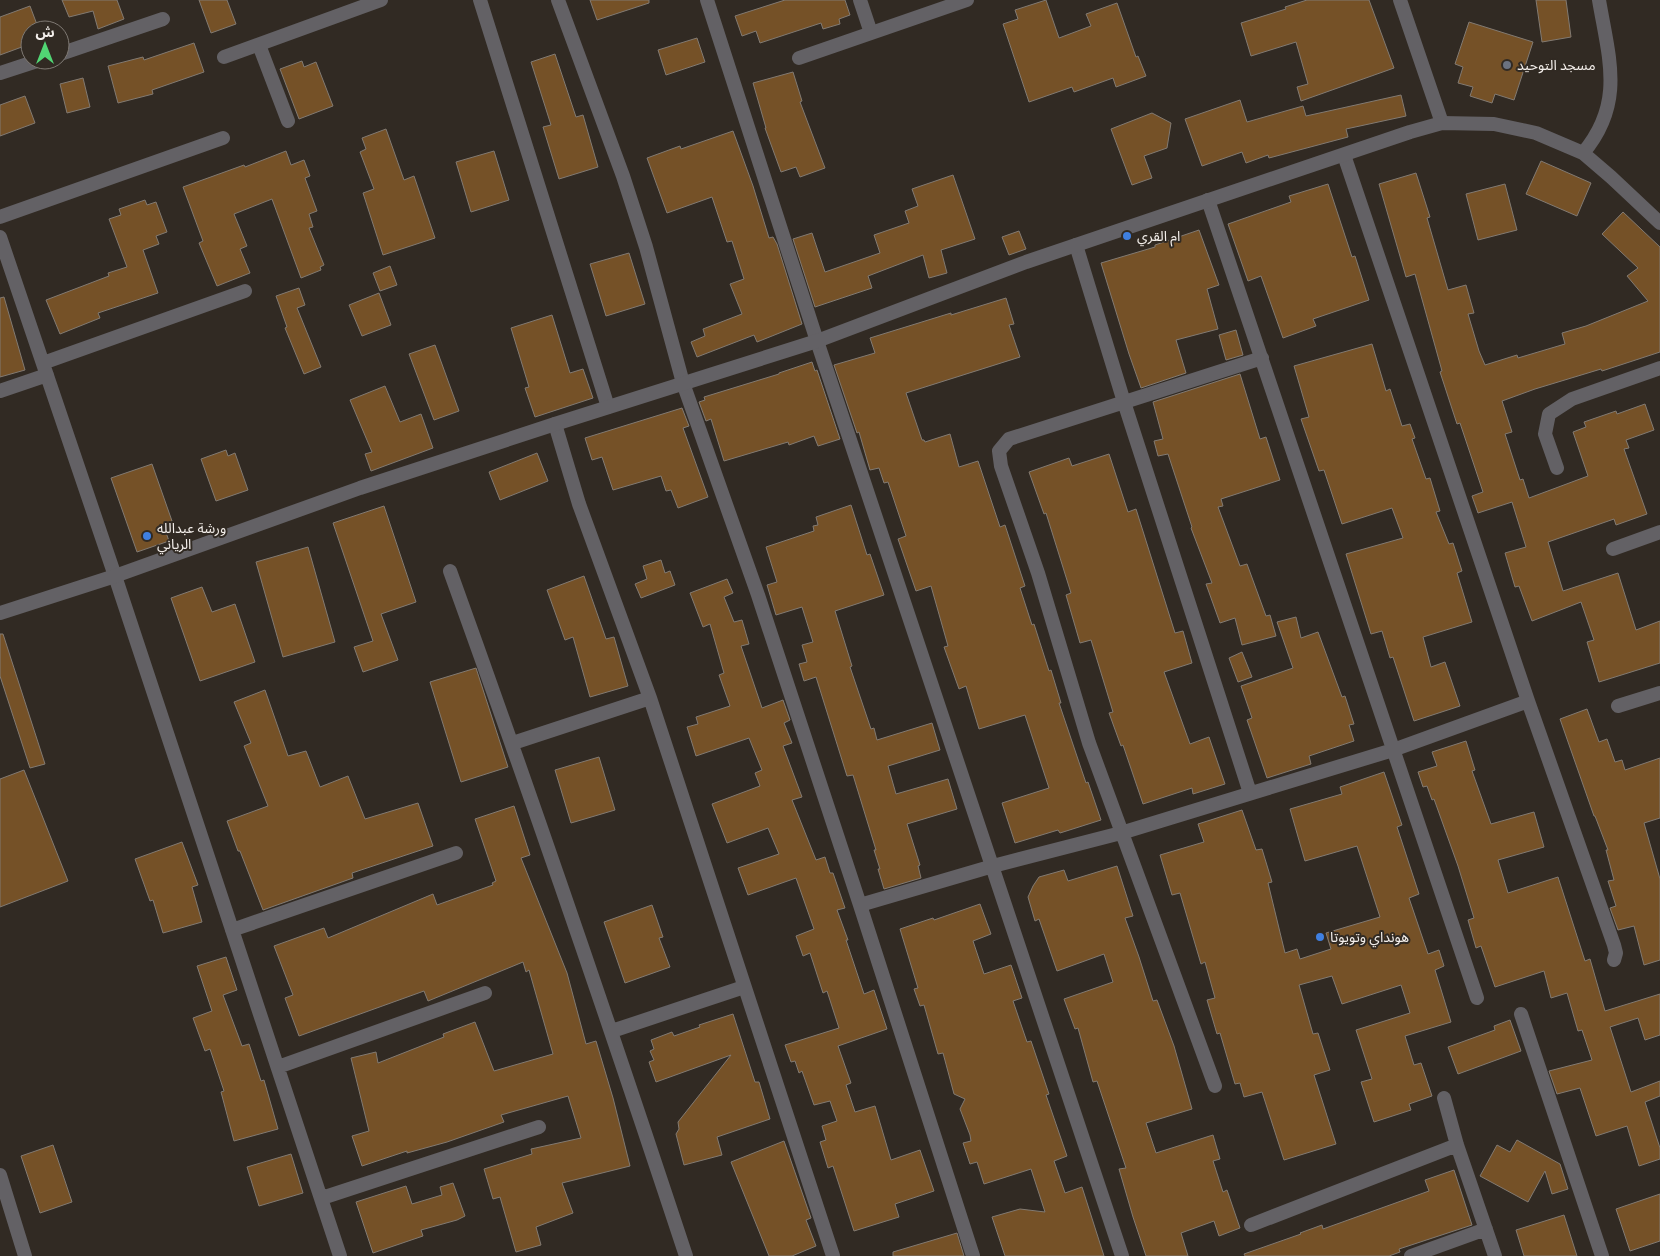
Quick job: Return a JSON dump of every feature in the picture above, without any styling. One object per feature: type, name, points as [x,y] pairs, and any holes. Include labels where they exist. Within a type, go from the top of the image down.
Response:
[{"type":"street","points":[[224,57],[381,0]]},
{"type":"street","points":[[480,0],[608,407]]},
{"type":"street","points":[[558,0],[623,176],[646,247],[683,383],[758,595],[973,1256]]},
{"type":"street","points":[[707,0],[817,341],[1122,1256]]},
{"type":"street","points":[[860,0],[871,33]]},
{"type":"street","points":[[799,58],[967,0]]},
{"type":"street","points":[[1400,0],[1442,123]]},
{"type":"street","points":[[1583,153],[1600,130],[1606,117],[1611,93],[1610,66],[1599,0]]},
{"type":"street","points":[[70,51],[163,20]]},
{"type":"street","points":[[259,45],[288,121]]},
{"type":"street","points":[[0,73],[20,66]]},
{"type":"street","points":[[0,613],[115,576],[360,488],[817,341],[1076,245],[1442,123],[1494,124],[1536,133],[1583,153],[1659,221]]},
{"type":"street","points":[[0,217],[223,138]]},
{"type":"street","points":[[1344,155],[1528,701],[1614,946],[1616,954],[1614,960]]},
{"type":"street","points":[[1208,200],[1477,998]]},
{"type":"street","points":[[0,237],[6,276],[45,369],[340,1256]]},
{"type":"street","points":[[1076,245],[1124,402],[1250,793]]},
{"type":"street","points":[[0,391],[45,369],[245,291]]},
{"type":"street","points":[[1215,1086],[1089,743],[1038,573],[1001,466],[999,451],[1008,439],[1262,358]]},
{"type":"street","points":[[1557,468],[1545,434],[1549,414],[1572,399],[1660,368]]},
{"type":"street","points":[[555,424],[579,504],[650,698],[833,1256]]},
{"type":"street","points":[[1613,549],[1660,532]]},
{"type":"street","points":[[450,570],[513,743],[612,1031],[686,1256]]},
{"type":"street","points":[[1618,706],[1660,693]]},
{"type":"street","points":[[513,743],[650,698]]},
{"type":"street","points":[[860,905],[993,866],[1121,832],[1393,750],[1528,701]]},
{"type":"street","points":[[232,930],[456,853]]},
{"type":"street","points":[[612,1031],[744,987]]},
{"type":"street","points":[[278,1067],[485,993]]},
{"type":"street","points":[[1521,1014],[1602,1256]]},
{"type":"street","points":[[1444,1098],[1457,1145],[1495,1256]]},
{"type":"street","points":[[322,1198],[539,1127]]},
{"type":"street","points":[[1251,1225],[1457,1145]]},
{"type":"street","points":[[0,1175],[24,1256]]},
{"type":"street","points":[[1411,1256],[1486,1229]]},
{"type":"building","points":[[62,0],[117,0],[124,19],[98,29],[93,11],[69,17]]},
{"type":"building","points":[[199,0],[227,0],[236,24],[211,33]]},
{"type":"building","points":[[590,0],[649,0],[649,3],[597,20]]},
{"type":"building","points":[[785,0],[845,0],[850,15],[839,19],[840,24],[823,29],[821,23],[760,43],[756,31],[742,36],[735,16]]},
{"type":"building","points":[[1046,0],[1059,38],[1091,26],[1086,14],[1117,3],[1136,57],[1138,56],[1146,76],[1116,87],[1113,78],[1074,92],[1072,87],[1029,102],[1003,24],[1018,19],[1015,10]]},
{"type":"building","points":[[1307,0],[1369,0],[1394,68],[1301,101],[1297,87],[1308,84],[1296,42],[1251,56],[1241,23],[1286,9],[1285,7]]},
{"type":"building","points":[[1536,0],[1566,0],[1571,37],[1542,42]]},
{"type":"building","points":[[30,6],[35,20],[20,20],[20,48],[0,55],[0,17]]},
{"type":"building","points":[[1469,22],[1533,42],[1514,100],[1495,94],[1492,103],[1470,96],[1473,87],[1458,83],[1463,67],[1455,64]]},
{"type":"building","points":[[697,38],[705,62],[666,75],[658,50]]},
{"type":"building","points":[[194,43],[204,72],[152,90],[153,94],[118,103],[108,66],[143,57],[144,60]]},
{"type":"building","points":[[555,54],[576,117],[583,115],[598,167],[559,179],[543,127],[551,125],[531,62]]},
{"type":"building","points":[[302,61],[304,67],[316,62],[333,106],[299,119],[280,69]]},
{"type":"building","points":[[793,72],[802,101],[800,102],[825,168],[800,177],[796,167],[781,172],[765,128],[753,83]]},
{"type":"building","points":[[83,78],[90,107],[67,113],[60,84]]},
{"type":"building","points":[[1401,95],[1406,116],[1346,129],[1348,137],[1269,158],[1268,155],[1246,163],[1242,152],[1202,166],[1185,119],[1240,100],[1247,122],[1303,106],[1306,116]]},
{"type":"building","points":[[25,96],[35,123],[0,136],[0,105]]},
{"type":"building","points":[[1152,113],[1171,123],[1167,148],[1144,156],[1152,178],[1132,185],[1111,129]]},
{"type":"building","points":[[386,129],[404,180],[414,176],[435,238],[383,255],[363,193],[374,189],[360,152],[366,149],[362,138]]},
{"type":"building","points":[[733,131],[769,238],[773,237],[777,244],[802,324],[757,342],[754,335],[697,357],[691,342],[705,336],[703,329],[742,314],[730,284],[744,279],[732,241],[727,242],[712,197],[667,213],[647,158],[680,146],[681,149]]},
{"type":"building","points":[[286,151],[291,165],[304,160],[310,176],[305,178],[317,211],[309,214],[313,227],[309,228],[324,265],[320,267],[321,270],[301,278],[272,199],[234,214],[247,246],[240,249],[250,273],[217,286],[199,243],[203,241],[183,187],[244,165],[245,167]]},
{"type":"building","points":[[494,151],[509,200],[471,212],[456,162]]},
{"type":"building","points":[[1541,161],[1591,183],[1577,216],[1526,194]]},
{"type":"building","points":[[1416,173],[1430,217],[1427,218],[1448,290],[1466,285],[1474,313],[1468,314],[1485,365],[1517,355],[1518,358],[1565,344],[1562,333],[1586,326],[1648,301],[1627,276],[1638,268],[1602,234],[1623,212],[1660,247],[1660,352],[1602,371],[1601,369],[1535,389],[1502,401],[1512,432],[1505,434],[1520,480],[1523,479],[1529,498],[1588,476],[1573,432],[1586,427],[1584,422],[1616,411],[1617,414],[1645,404],[1654,430],[1626,440],[1629,448],[1624,449],[1647,514],[1616,525],[1614,519],[1548,542],[1563,591],[1618,573],[1636,630],[1660,621],[1660,663],[1599,682],[1587,642],[1594,640],[1581,602],[1532,621],[1519,586],[1515,587],[1505,553],[1526,547],[1512,502],[1478,513],[1472,496],[1483,492],[1460,423],[1457,424],[1440,372],[1442,371],[1415,274],[1406,277],[1379,184]]},
{"type":"building","points":[[953,175],[975,239],[941,250],[947,273],[929,278],[923,255],[868,276],[872,288],[815,307],[793,239],[812,233],[825,272],[880,253],[874,235],[909,223],[905,211],[918,206],[912,189]]},
{"type":"building","points":[[1328,184],[1352,257],[1355,256],[1369,300],[1313,319],[1316,326],[1283,338],[1261,276],[1248,281],[1228,224],[1291,202],[1289,196]]},
{"type":"building","points":[[1505,184],[1517,230],[1478,240],[1466,194]]},
{"type":"building","points":[[145,200],[147,205],[156,202],[167,232],[156,236],[159,244],[143,250],[158,293],[98,313],[100,318],[60,334],[46,300],[109,276],[108,273],[127,267],[109,219],[121,215],[119,209]]},
{"type":"building","points":[[1199,230],[1219,285],[1207,289],[1218,329],[1176,340],[1186,373],[1141,388],[1101,263],[1155,247],[1155,245]]},
{"type":"building","points":[[1019,231],[1026,249],[1009,255],[1002,237]]},
{"type":"building","points":[[629,253],[645,304],[606,316],[590,264]]},
{"type":"building","points":[[390,266],[397,285],[380,291],[373,273]]},
{"type":"building","points":[[299,288],[305,305],[297,308],[321,367],[304,374],[285,328],[287,327],[276,296]]},
{"type":"building","points":[[379,293],[391,325],[362,336],[349,305]]},
{"type":"building","points":[[4,297],[25,370],[0,377],[0,298]]},
{"type":"building","points":[[1006,298],[1014,324],[1009,325],[1020,357],[906,393],[922,440],[925,442],[950,434],[959,467],[978,461],[1000,527],[1005,525],[1025,586],[1020,588],[1032,625],[1034,624],[1049,671],[1051,670],[1061,703],[1059,703],[1086,783],[1088,782],[1101,820],[1060,833],[1058,830],[1015,843],[1002,803],[1049,788],[1025,715],[979,729],[966,686],[959,689],[944,647],[948,646],[931,586],[916,591],[898,539],[906,536],[888,482],[884,483],[879,468],[870,470],[859,432],[857,433],[834,365],[875,353],[870,338]]},
{"type":"building","points":[[552,315],[570,373],[583,369],[593,398],[535,417],[525,388],[529,387],[511,328]]},
{"type":"building","points":[[1236,330],[1243,355],[1226,360],[1219,335]]},
{"type":"building","points":[[1372,344],[1386,391],[1390,389],[1402,426],[1410,424],[1415,438],[1412,439],[1426,479],[1430,478],[1440,511],[1436,512],[1449,544],[1453,543],[1462,571],[1457,573],[1472,622],[1423,637],[1431,667],[1445,662],[1460,706],[1414,721],[1393,657],[1390,658],[1382,631],[1371,634],[1346,554],[1403,538],[1392,508],[1342,524],[1324,470],[1319,471],[1301,419],[1309,417],[1294,366]]},
{"type":"building","points":[[435,345],[459,411],[434,420],[409,354]]},
{"type":"building","points":[[812,362],[815,371],[817,370],[840,439],[818,446],[814,436],[789,445],[788,442],[724,461],[711,419],[706,421],[699,402],[705,400],[704,397]]},
{"type":"building","points":[[1240,374],[1260,439],[1266,437],[1280,480],[1221,499],[1223,506],[1218,507],[1240,566],[1247,564],[1266,616],[1270,615],[1276,636],[1242,645],[1235,618],[1220,623],[1206,584],[1212,583],[1191,528],[1168,454],[1158,456],[1154,441],[1163,439],[1153,402]]},
{"type":"building","points":[[385,386],[400,422],[421,414],[433,448],[371,471],[365,454],[372,452],[350,400]]},
{"type":"building","points":[[682,408],[689,426],[683,428],[708,497],[678,508],[671,490],[666,491],[661,476],[613,490],[602,457],[592,460],[585,438]]},
{"type":"building","points":[[226,450],[228,456],[235,453],[248,490],[216,501],[201,459]]},
{"type":"building","points":[[537,453],[548,481],[500,500],[489,472]]},
{"type":"building","points":[[1109,454],[1128,512],[1136,509],[1175,633],[1183,631],[1192,663],[1164,672],[1190,744],[1209,737],[1225,784],[1193,794],[1192,788],[1143,804],[1123,745],[1121,746],[1109,713],[1113,712],[1091,640],[1080,643],[1066,595],[1071,593],[1046,513],[1044,514],[1029,472],[1069,458],[1072,466]]},
{"type":"building","points":[[152,464],[172,521],[163,524],[169,541],[137,552],[111,478]]},
{"type":"building","points":[[851,505],[867,555],[870,554],[884,595],[835,611],[852,666],[850,667],[871,729],[874,728],[877,740],[932,723],[940,750],[888,766],[896,794],[948,779],[957,809],[907,824],[920,865],[918,866],[921,878],[884,889],[874,850],[876,850],[853,775],[847,776],[816,677],[804,681],[799,664],[807,662],[802,645],[813,642],[802,607],[776,615],[767,585],[777,582],[766,547],[814,531],[813,526],[818,525],[816,517]]},
{"type":"building","points":[[384,506],[416,602],[381,614],[398,660],[363,672],[354,647],[373,641],[333,523]]},
{"type":"building","points":[[308,547],[335,642],[283,657],[256,562]]},
{"type":"building","points":[[661,560],[665,573],[670,571],[675,585],[641,598],[635,584],[647,579],[643,566]]},
{"type":"building","points":[[584,576],[606,639],[614,637],[628,686],[590,697],[573,637],[565,640],[547,590]]},
{"type":"building","points":[[727,579],[733,593],[724,597],[734,622],[742,620],[749,644],[741,646],[762,708],[783,700],[790,720],[784,723],[792,743],[783,746],[802,797],[792,800],[816,860],[825,857],[830,873],[833,873],[845,908],[837,910],[864,994],[874,990],[887,1029],[838,1046],[851,1083],[846,1085],[855,1112],[875,1106],[891,1160],[920,1150],[934,1191],[895,1204],[899,1217],[854,1231],[833,1166],[828,1168],[820,1142],[826,1140],[822,1126],[837,1121],[830,1101],[814,1105],[802,1071],[799,1073],[795,1061],[791,1062],[785,1045],[839,1028],[827,991],[823,993],[810,953],[803,956],[796,936],[814,929],[796,878],[748,895],[738,868],[779,854],[768,828],[727,843],[712,804],[760,786],[755,773],[762,770],[749,738],[696,756],[687,727],[698,724],[696,717],[730,706],[719,675],[724,673],[710,624],[703,627],[690,593]]},
{"type":"building","points":[[202,587],[212,612],[235,604],[255,662],[200,681],[171,598]]},
{"type":"building","points":[[1296,617],[1301,638],[1318,632],[1342,697],[1345,696],[1354,724],[1349,725],[1354,741],[1309,756],[1311,764],[1267,778],[1247,720],[1252,718],[1241,686],[1293,668],[1277,622]]},
{"type":"building","points":[[0,634],[3,634],[45,764],[30,768],[0,676]]},
{"type":"building","points":[[1242,652],[1252,677],[1238,682],[1229,658]]},
{"type":"building","points":[[476,668],[508,767],[461,782],[430,682]]},
{"type":"building","points":[[265,690],[288,756],[306,751],[320,787],[348,776],[365,819],[418,803],[433,846],[352,873],[353,878],[263,910],[227,821],[268,806],[244,746],[251,743],[234,702]]},
{"type":"building","points":[[1587,709],[1599,742],[1607,739],[1615,762],[1622,760],[1625,770],[1660,758],[1660,818],[1644,823],[1660,879],[1660,960],[1644,965],[1634,926],[1618,930],[1610,908],[1616,906],[1608,881],[1614,880],[1606,850],[1608,850],[1560,719]]},
{"type":"building","points":[[1466,741],[1475,770],[1472,771],[1491,824],[1534,812],[1544,847],[1498,860],[1508,893],[1558,877],[1585,961],[1590,959],[1605,1011],[1660,994],[1660,1035],[1645,1040],[1638,1018],[1610,1027],[1631,1092],[1660,1081],[1660,1096],[1645,1102],[1660,1148],[1660,1159],[1639,1166],[1627,1126],[1596,1136],[1580,1088],[1557,1094],[1549,1071],[1592,1060],[1582,1030],[1578,1031],[1567,993],[1551,998],[1544,971],[1495,987],[1481,946],[1476,948],[1468,920],[1474,918],[1458,866],[1434,799],[1432,800],[1427,786],[1423,787],[1418,772],[1437,766],[1432,752]]},
{"type":"building","points":[[599,757],[615,810],[571,823],[555,770]]},
{"type":"building","points":[[24,770],[68,881],[0,907],[0,779]]},
{"type":"building","points":[[1384,772],[1402,825],[1397,827],[1419,894],[1409,898],[1428,954],[1439,950],[1444,966],[1435,970],[1451,1022],[1405,1036],[1414,1065],[1421,1063],[1432,1096],[1409,1104],[1411,1110],[1374,1122],[1361,1082],[1372,1079],[1356,1030],[1410,1013],[1401,985],[1342,1004],[1332,976],[1299,985],[1313,1034],[1318,1033],[1330,1070],[1314,1075],[1336,1144],[1284,1160],[1262,1092],[1244,1097],[1240,1083],[1235,1084],[1220,1033],[1217,1034],[1207,1000],[1215,998],[1205,962],[1201,964],[1180,893],[1172,895],[1160,855],[1204,842],[1198,824],[1242,810],[1256,850],[1262,849],[1272,882],[1268,883],[1285,953],[1297,949],[1300,959],[1331,949],[1326,933],[1380,917],[1357,846],[1305,861],[1290,809],[1342,794],[1340,787]]},
{"type":"building","points":[[514,806],[530,855],[521,858],[567,973],[586,1044],[596,1041],[630,1166],[562,1183],[573,1213],[536,1227],[541,1245],[516,1252],[500,1197],[493,1199],[484,1169],[532,1154],[531,1149],[581,1138],[568,1096],[501,1115],[504,1122],[447,1142],[407,1153],[407,1151],[362,1166],[352,1136],[369,1131],[351,1058],[376,1052],[378,1063],[444,1037],[443,1034],[475,1022],[494,1071],[553,1054],[529,970],[526,972],[523,962],[428,1001],[424,991],[299,1036],[285,998],[293,995],[274,946],[324,928],[328,938],[433,894],[437,905],[493,885],[492,883],[496,881],[475,819]]},
{"type":"building","points":[[182,842],[198,885],[192,887],[202,922],[163,933],[153,900],[150,901],[135,859]]},
{"type":"building","points":[[1117,866],[1133,916],[1125,918],[1153,1001],[1157,1000],[1174,1046],[1192,1109],[1146,1123],[1156,1153],[1213,1135],[1220,1159],[1213,1161],[1223,1192],[1227,1190],[1240,1228],[1219,1236],[1214,1221],[1181,1233],[1188,1256],[1146,1256],[1119,1169],[1126,1168],[1097,1081],[1093,1082],[1078,1028],[1075,1029],[1064,999],[1113,982],[1104,954],[1057,971],[1039,919],[1035,921],[1028,897],[1039,877],[1064,870],[1068,881]]},
{"type":"building","points":[[980,904],[991,934],[973,941],[984,974],[1011,965],[1022,998],[1013,1001],[1027,1042],[1031,1041],[1049,1094],[1046,1095],[1067,1156],[1054,1161],[1065,1193],[1082,1187],[1104,1256],[1005,1256],[992,1217],[1020,1209],[1045,1212],[1031,1169],[984,1184],[977,1162],[970,1164],[963,1143],[971,1141],[970,1135],[960,1109],[965,1099],[954,1094],[943,1053],[938,1054],[924,1005],[920,1006],[914,989],[918,988],[900,929],[933,918],[934,920]]},
{"type":"building","points":[[652,905],[663,937],[659,938],[670,967],[625,983],[604,922]]},
{"type":"building","points":[[226,957],[237,990],[223,995],[242,1046],[249,1044],[261,1081],[264,1080],[278,1129],[234,1141],[221,1092],[224,1091],[210,1049],[205,1051],[193,1018],[212,1011],[197,966]]},
{"type":"building","points":[[733,1014],[755,1082],[759,1082],[770,1119],[717,1137],[722,1155],[684,1165],[676,1134],[679,1129],[678,1122],[731,1055],[656,1082],[649,1062],[654,1060],[650,1051],[654,1049],[651,1040],[672,1032],[674,1036],[700,1027],[699,1025]]},
{"type":"building","points":[[1510,1020],[1521,1051],[1458,1074],[1448,1047],[1495,1030],[1494,1026]]},
{"type":"building","points":[[1517,1140],[1560,1164],[1568,1189],[1552,1194],[1545,1171],[1528,1202],[1480,1176],[1497,1145],[1510,1152]]},
{"type":"building","points":[[784,1141],[811,1218],[806,1220],[816,1246],[792,1256],[769,1256],[731,1162]]},
{"type":"building","points":[[53,1145],[72,1202],[40,1213],[21,1156]]},
{"type":"building","points":[[291,1154],[303,1193],[259,1206],[247,1167]]},
{"type":"building","points":[[1454,1170],[1472,1225],[1399,1249],[1400,1252],[1389,1256],[1245,1256],[1244,1254],[1322,1225],[1323,1229],[1429,1191],[1425,1180]]},
{"type":"building","points":[[453,1183],[465,1216],[421,1230],[423,1236],[373,1253],[356,1202],[406,1186],[412,1204],[442,1195],[440,1187]]},
{"type":"building","points":[[1660,1194],[1660,1241],[1630,1251],[1616,1209]]},
{"type":"building","points":[[1564,1215],[1577,1256],[1524,1256],[1516,1230]]},
{"type":"building","points":[[957,1233],[964,1256],[893,1256],[893,1252]]},
{"type":"place","name":"مسجد التوحيد","points":[[1507,65]]},
{"type":"place","name":"ام القري","points":[[1127,236]]},
{"type":"place","name":"ورشة عبدالله الرياني","points":[[147,536]]},
{"type":"place","name":"هونداي وتويوتا","points":[[1320,937]]}]
